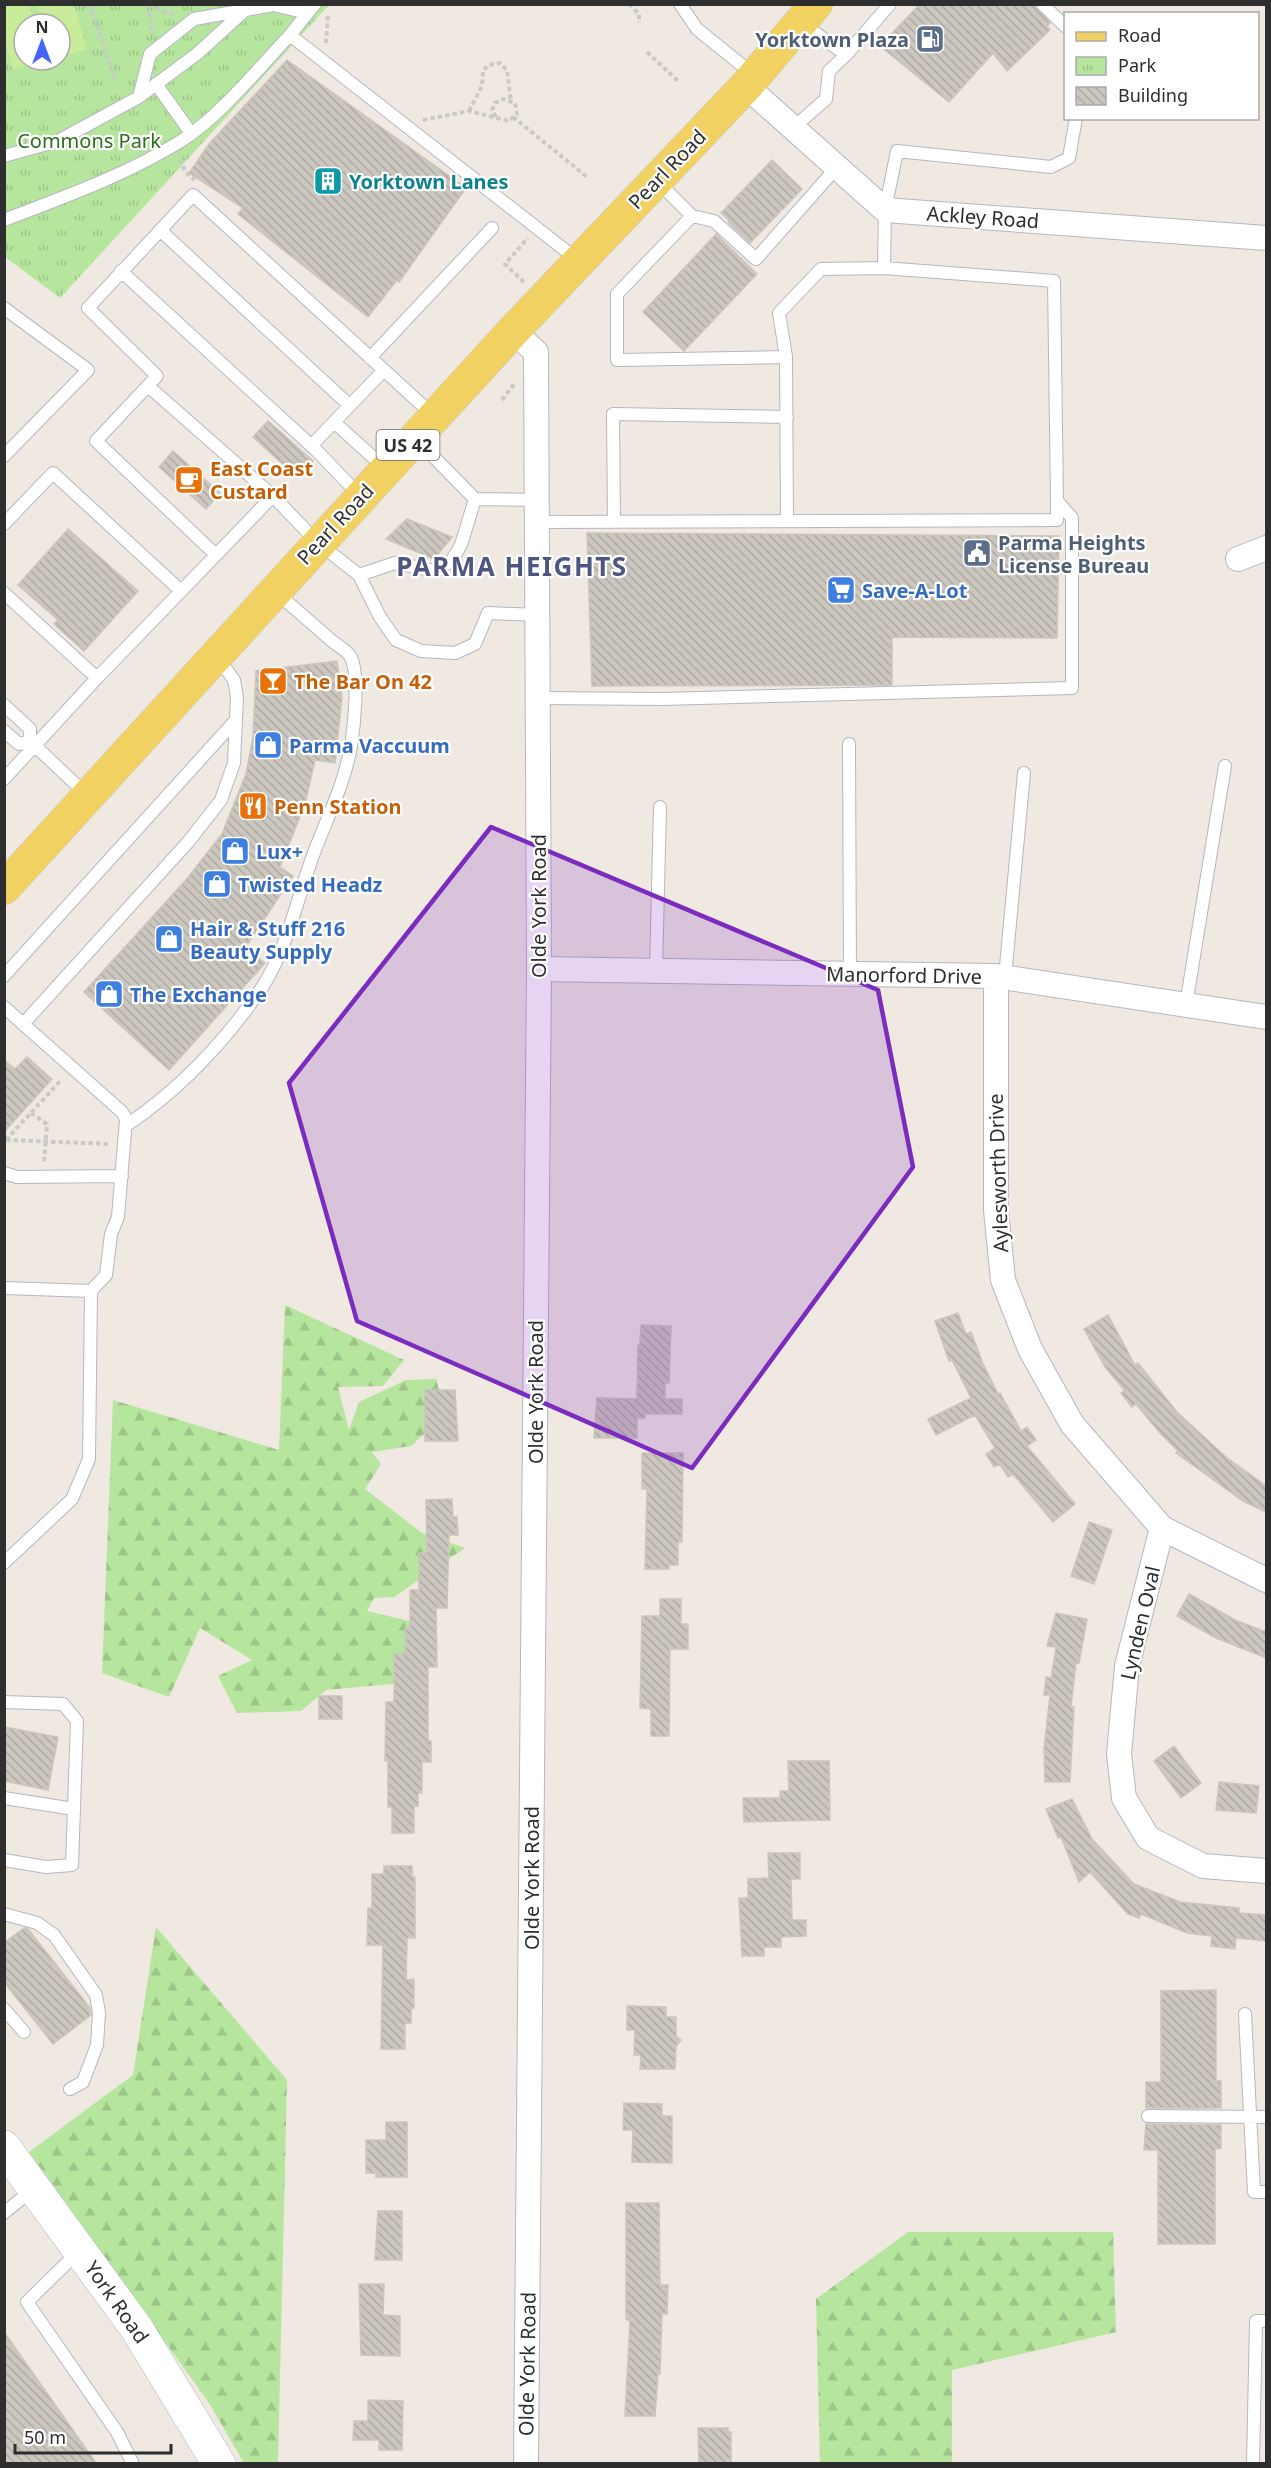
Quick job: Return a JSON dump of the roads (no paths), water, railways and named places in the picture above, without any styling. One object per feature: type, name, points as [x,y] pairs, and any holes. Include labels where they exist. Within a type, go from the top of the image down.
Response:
[{"type":"main road","name":"Pearl Road","points":[[4,888],[360,496],[751,81],[808,13]]},
{"type":"main road","name":"York Road","points":[[4,2147],[137,2329],[219,2463]]},
{"type":"street","points":[[751,81],[793,128],[885,210]]},
{"type":"street","name":"Ackley Road","points":[[885,210],[1266,238]]},
{"type":"street","name":"Olde York Road","points":[[513,331],[537,352],[539,969],[526,2463]]},
{"type":"street","points":[[1238,559],[1266,548]]},
{"type":"street","name":"Manorford Drive","points":[[539,969],[1000,977],[1266,1017]]},
{"type":"street","name":"Aylesworth Drive","points":[[1000,977],[996,1210],[1003,1280],[1030,1348],[1072,1424],[1162,1528],[1266,1580]]},
{"type":"street","name":"Lynden Oval","points":[[1162,1528],[1127,1666],[1119,1754],[1124,1798],[1148,1838],[1203,1866],[1266,1871]]},
{"type":"lane","points":[[680,4],[697,29],[751,81]]},
{"type":"lane","points":[[793,128],[826,99],[829,71],[890,4]]},
{"type":"lane","points":[[1042,4],[1064,26]]},
{"type":"lane","points":[[139,97],[150,54],[194,19],[274,5],[311,9]]},
{"type":"lane","points":[[4,220],[89,188],[173,145],[191,133],[220,108],[290,35],[311,9]]},
{"type":"lane","points":[[4,156],[58,141],[139,97],[198,53],[245,10]]},
{"type":"lane","points":[[808,13],[846,55]]},
{"type":"lane","points":[[290,35],[579,261]]},
{"type":"lane","points":[[156,84],[191,133]]},
{"type":"lane","points":[[884,268],[885,210],[897,151],[1051,167],[1069,158],[1076,120]]},
{"type":"lane","points":[[656,181],[692,216],[714,221],[756,259],[837,167]]},
{"type":"lane","points":[[216,555],[96,441],[158,376],[88,308],[193,195],[384,370],[475,499],[614,522],[1057,520],[1054,281],[884,268],[821,269],[779,313],[786,357],[787,521]]},
{"type":"lane","points":[[692,216],[617,294],[617,360],[786,357]]},
{"type":"lane","points":[[370,358],[492,228]]},
{"type":"lane","points":[[160,230],[348,404]]},
{"type":"lane","points":[[121,271],[311,446],[360,496]]},
{"type":"lane","points":[[4,308],[88,370],[4,456]]},
{"type":"lane","points":[[311,446],[348,404],[384,370]]},
{"type":"lane","points":[[148,386],[273,496],[318,543],[359,575],[380,617],[396,640],[421,651],[455,653],[475,644],[488,613],[537,615]]},
{"type":"lane","points":[[614,522],[613,414],[787,417]]},
{"type":"lane","points":[[333,422],[386,469]]},
{"type":"lane","points":[[4,524],[53,473],[181,591]]},
{"type":"lane","points":[[4,779],[32,743],[273,496]]},
{"type":"lane","points":[[359,575],[394,563],[436,571],[452,560],[460,545],[475,499]]},
{"type":"lane","points":[[538,698],[662,699],[1072,688],[1072,518],[1058,501]]},
{"type":"lane","points":[[127,1125],[159,1101],[192,1071],[225,1035],[265,983],[286,936],[314,851],[342,780],[351,746],[354,707],[354,678],[350,656],[274,590]]},
{"type":"lane","points":[[4,593],[97,678]]},
{"type":"lane","points":[[24,1023],[189,841],[221,800],[234,763],[237,697],[234,680],[215,655]]},
{"type":"lane","points":[[4,705],[30,729],[32,743],[88,796]]},
{"type":"lane","points":[[4,976],[235,721]]},
{"type":"lane","points":[[4,731],[19,744],[32,743]]},
{"type":"lane","points":[[849,744],[850,974]]},
{"type":"lane","points":[[1185,1005],[1225,766]]},
{"type":"lane","points":[[1000,977],[1024,773]]},
{"type":"lane","points":[[656,971],[660,807]]},
{"type":"lane","points":[[4,1007],[122,1112],[127,1125],[118,1217],[111,1234],[106,1275],[91,1291],[89,1460],[72,1499],[4,1563]]},
{"type":"lane","points":[[4,1173],[17,1177],[122,1176]]},
{"type":"lane","points":[[4,1288],[91,1291]]},
{"type":"lane","points":[[4,1702],[63,1704],[77,1721],[72,1865],[46,1867],[4,1860]]},
{"type":"lane","points":[[4,1798],[74,1809]]},
{"type":"lane","points":[[4,1914],[37,1923],[54,1935],[96,1995],[99,2013],[97,2045],[83,2082],[70,2089]]},
{"type":"lane","points":[[4,2009],[24,2032]]},
{"type":"lane","points":[[1245,2014],[1254,2192],[1266,2192]]},
{"type":"lane","points":[[1148,2116],[1266,2117]]},
{"type":"lane","points":[[4,2213],[34,2188]]},
{"type":"lane","points":[[80,2250],[27,2302],[117,2432],[133,2463]]},
{"type":"lane","points":[[1253,2463],[1256,2321],[1266,2321]]},
{"type":"place","name":"Yorktown Plaza","points":[[930,39]]},
{"type":"place","name":"Yorktown Lanes","points":[[328,181]]},
{"type":"place","name":"East Coast Custard","points":[[189,480]]},
{"type":"place","name":"Parma Heights License Bureau","points":[[977,553]]},
{"type":"place","name":"Save-A-Lot","points":[[841,590]]},
{"type":"place","name":"The Bar On 42","points":[[273,681]]},
{"type":"place","name":"Parma Vaccuum","points":[[268,745]]},
{"type":"place","name":"Penn Station","points":[[253,806]]},
{"type":"place","name":"Lux+","points":[[235,851]]},
{"type":"place","name":"Twisted Headz","points":[[217,884]]},
{"type":"place","name":"Hair & Stuff 216 Beauty Supply","points":[[169,939]]},
{"type":"place","name":"The Exchange","points":[[109,994]]},
{"type":"district","name":"PARMA HEIGHTS","points":[[512,566]]},
{"type":"park label","name":"Commons Park","points":[[89,140]]}]
